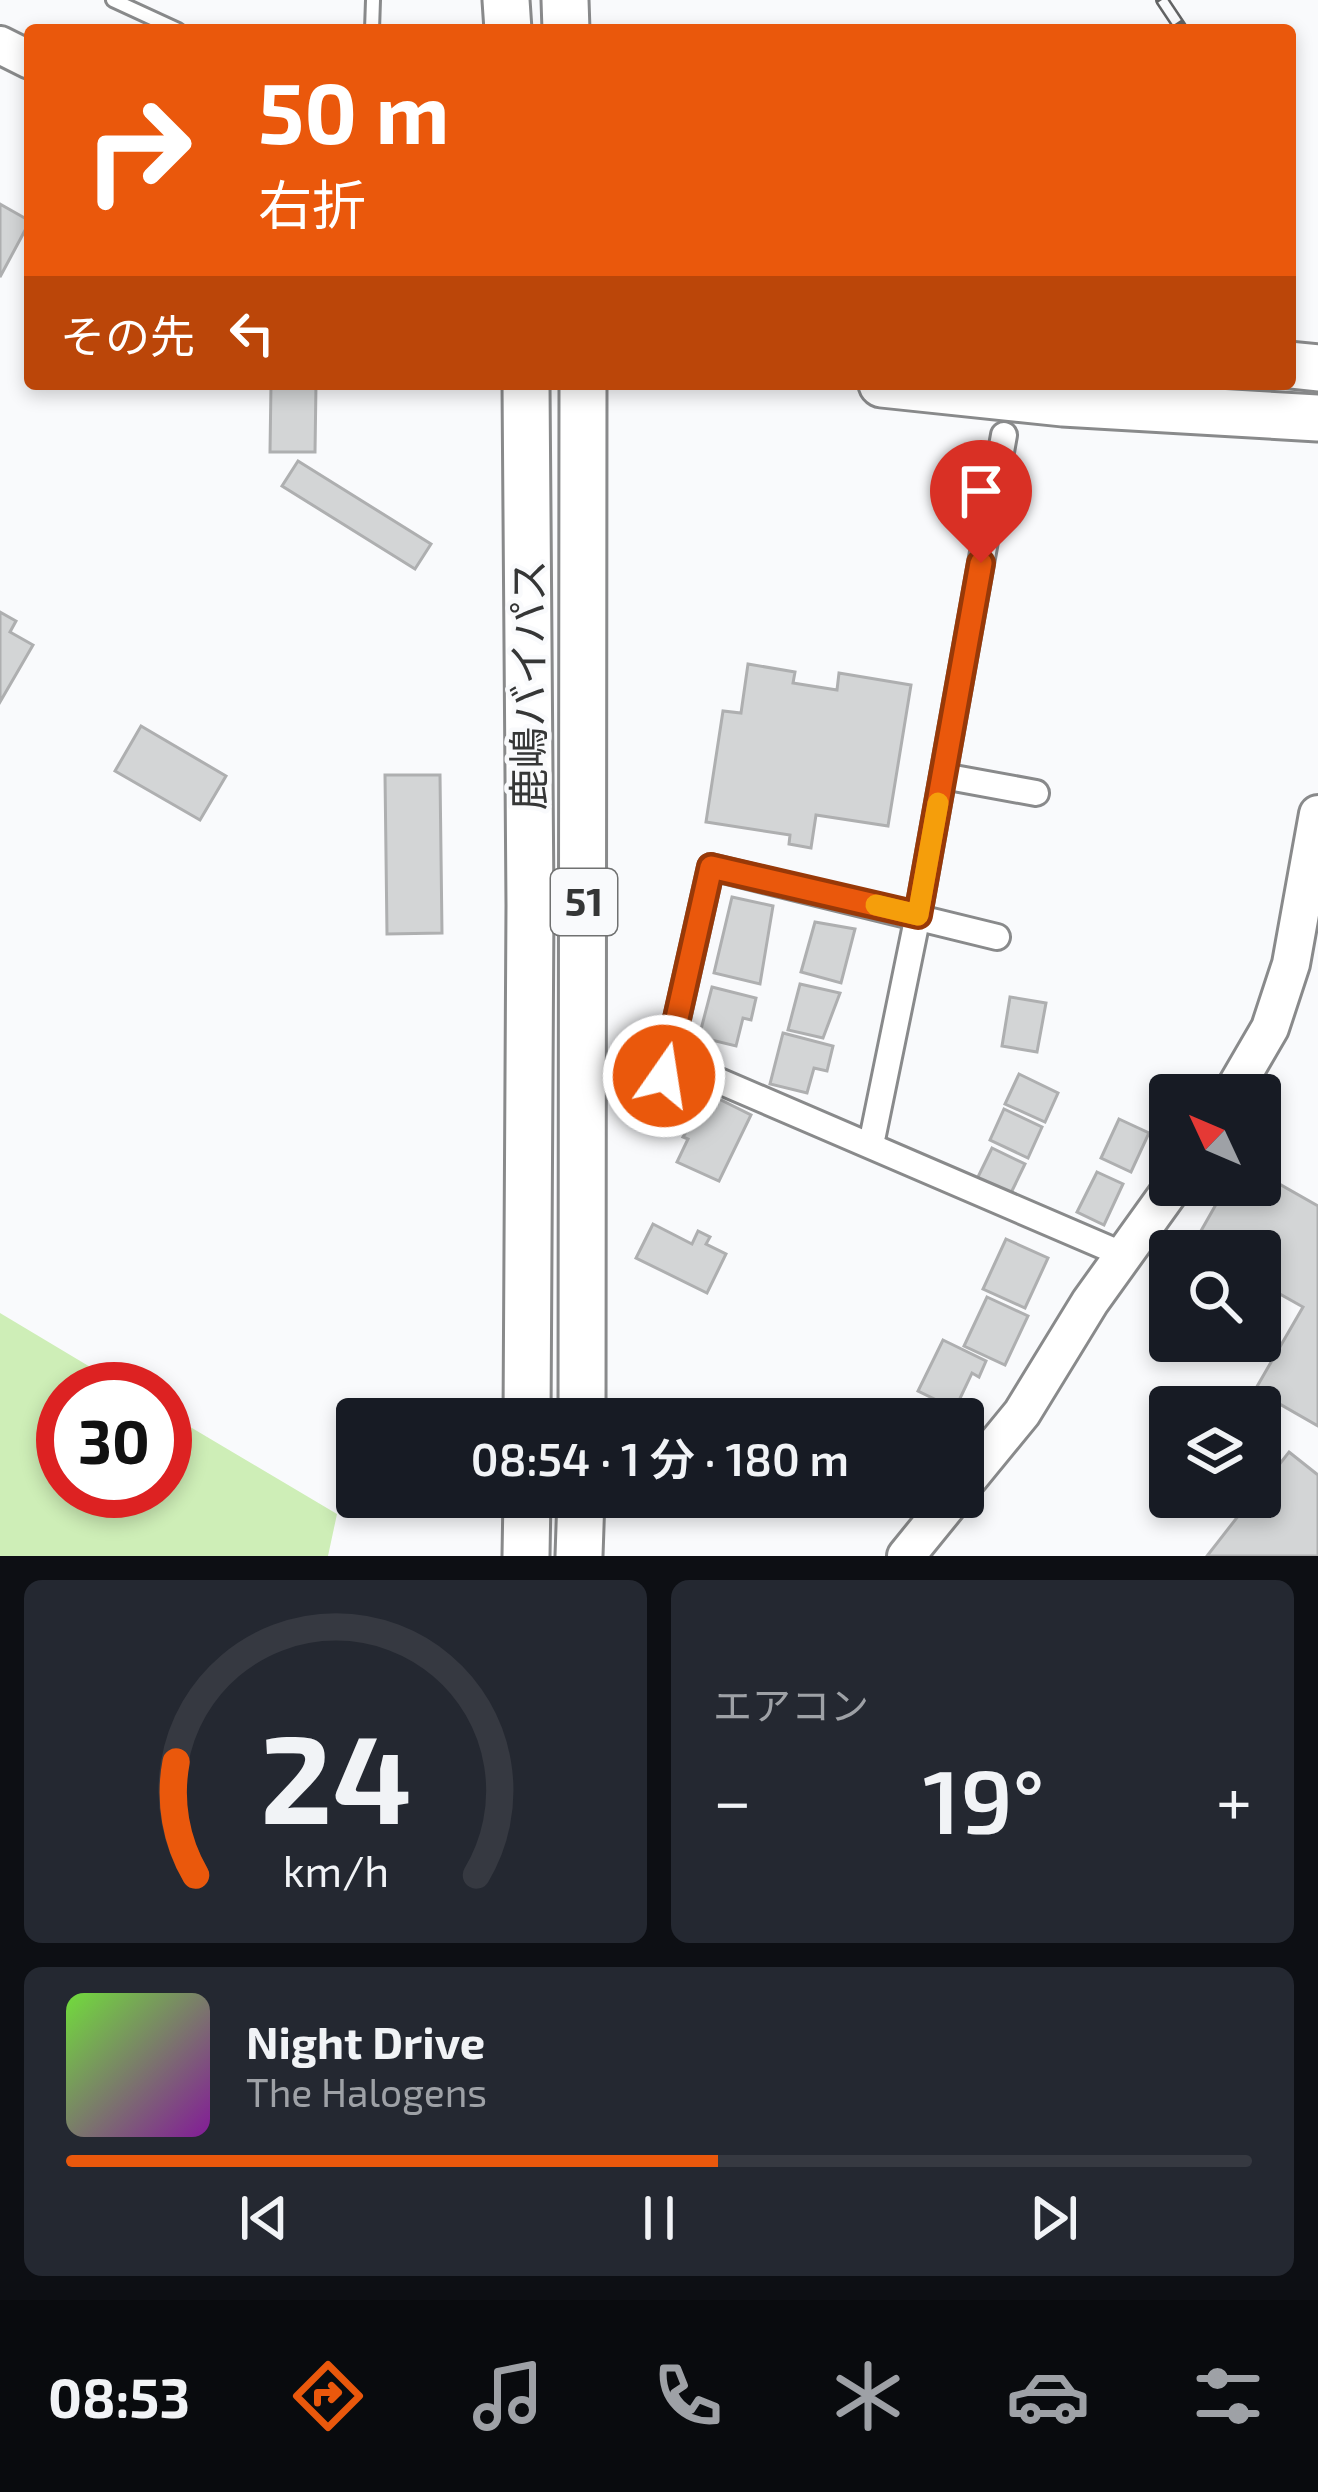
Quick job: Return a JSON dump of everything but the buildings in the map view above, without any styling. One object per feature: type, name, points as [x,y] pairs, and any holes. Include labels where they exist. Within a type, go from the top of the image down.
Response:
[{"type":"highway","name":"鹿嶋バイパス","points":[[526,390],[527,1398]]},
{"type":"highway","name":"鹿嶋バイパス","points":[[582,1398],[584,390]]},
{"type":"highway","points":[[939,390],[1063,403],[1318,418]]},
{"type":"highway","points":[[526,1518],[526,1556]]},
{"type":"highway","points":[[579,1556],[580,1518]]},
{"type":"street","points":[[873,1135],[918,915],[1004,435]]},
{"type":"street","points":[[943,776],[1036,793]]},
{"type":"street","points":[[1243,1074],[1270,1028],[1292,964],[1318,814]]},
{"type":"street","points":[[584,1071],[649,1082],[664,1076],[711,867],[997,937]]},
{"type":"street","points":[[668,1059],[1124,1255]]},
{"type":"street","points":[[984,1459],[1022,1413],[1090,1303],[1159,1206]]},
{"type":"street","points":[[906,1556],[936,1518]]},
{"type":"lane","points":[[113,0],[165,24]]},
{"type":"green space","points":[[0,1313],[82,1362],[36,1362],[36,1518],[192,1518],[192,1428],[336,1513],[328,1556],[0,1556]]},
{"type":"railway","points":[[1162,0],[1178,24]]},
{"type":"slow traffic","points":[[876,905],[918,915],[938,803]]},
{"type":"route","points":[[664,1076],[711,867],[918,915],[981,563]]}]
